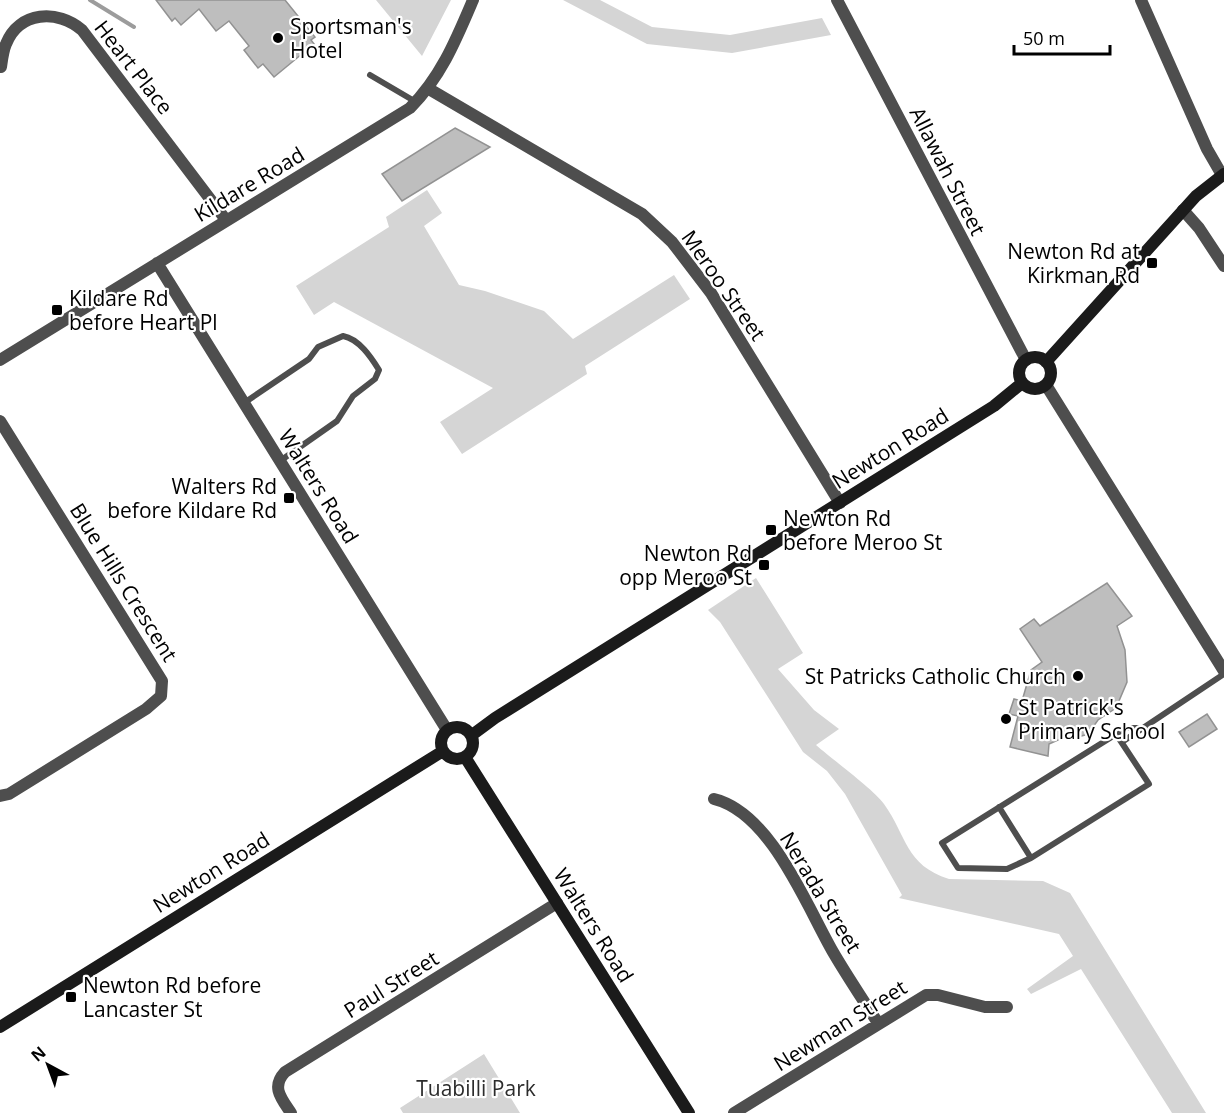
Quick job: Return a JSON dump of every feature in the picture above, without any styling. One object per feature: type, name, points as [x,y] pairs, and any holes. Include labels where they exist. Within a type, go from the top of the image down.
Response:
[{"type":"main road","points":[[1046,362],[1183,210],[1223,175]]},
{"type":"main road","points":[[1036,357],[1046,362],[1051,375],[1046,385],[1035,389],[1022,383],[1019,373],[1026,360],[1036,357]]},
{"type":"main road","name":"Newton Road","points":[[472,735],[495,718],[994,406],[1022,383]]},
{"type":"main road","points":[[461,727],[472,735],[474,745],[465,757],[451,758],[443,751],[441,742],[447,730],[461,727]]},
{"type":"main road","name":"Newton Road","points":[[0,1026],[443,751]]},
{"type":"main road","name":"Walters Road","points":[[465,757],[688,1113]]},
{"type":"street","name":"Kildare Road","points":[[0,360],[226,220],[371,134],[416,102],[444,67],[473,0]]},
{"type":"street","name":"Allawah Street","points":[[837,0],[1026,360]]},
{"type":"street","points":[[1141,0],[1207,149],[1223,175]]},
{"type":"street","name":"Heart Place","points":[[1,67],[7,43],[16,29],[28,20],[42,15],[59,16],[72,21],[82,30],[226,220]]},
{"type":"street","name":"Meroo Street","points":[[429,88],[468,114],[642,214],[672,242],[711,293],[840,503]]},
{"type":"street","points":[[1183,210],[1199,228],[1224,266]]},
{"type":"street","name":"Walters Road","points":[[158,263],[447,730]]},
{"type":"street","points":[[1046,385],[1224,673]]},
{"type":"street","name":"Blue Hills Crescent","points":[[0,421],[162,681],[161,696],[146,709],[9,794],[0,796]]},
{"type":"street","name":"Nerada Street","points":[[714,799],[734,807],[759,828],[773,846],[835,955],[878,1023]]},
{"type":"street","name":"Paul Street","points":[[291,1113],[277,1089],[279,1080],[285,1072],[557,903]]},
{"type":"street","name":"Newman Street","points":[[734,1113],[926,995],[938,995],[985,1007],[1007,1007]]},
{"type":"lane","points":[[370,75],[416,102]]},
{"type":"lane","points":[[244,403],[309,359],[318,347],[343,336],[358,343],[375,363],[379,370],[375,379],[353,396],[337,421],[280,461]]},
{"type":"lane","points":[[1122,742],[1146,728],[1224,673]]},
{"type":"lane","points":[[1116,734],[1149,784],[1031,858],[1007,868],[958,868],[942,843],[999,807],[1116,734],[1126,728],[1146,728]]},
{"type":"lane","points":[[999,807],[1031,858]]},
{"type":"green space","points":[[376,0],[451,0],[422,56]]},
{"type":"green space","points":[[563,0],[600,0],[652,27],[730,35],[822,18],[831,35],[732,53],[647,44]]},
{"type":"green space","points":[[427,190],[442,213],[424,226],[459,285],[485,291],[544,311],[573,339],[674,275],[690,299],[585,366],[587,374],[462,454],[440,422],[493,388],[334,302],[314,315],[296,286],[389,227],[386,217]]},
{"type":"green space","points":[[756,578],[803,653],[778,669],[814,710],[839,729],[816,745],[878,797],[892,816],[915,858],[935,873],[949,879],[1043,881],[1070,893],[1206,1113],[1172,1113],[1081,969],[1031,994],[1027,989],[1073,956],[1059,934],[899,898],[902,895],[845,794],[827,771],[803,752],[720,622],[708,610]]},
{"type":"green space","name":"Tuabilli Park","points":[[484,1054],[520,1113],[403,1113],[400,1108]]},
{"type":"building","name":"Sportsman's Hotel","points":[[156,0],[285,0],[315,37],[311,40],[314,44],[274,77],[263,64],[258,68],[244,50],[249,46],[229,21],[216,31],[199,9],[181,25],[175,18],[172,21]]},
{"type":"building","points":[[455,128],[490,147],[402,201],[382,174]]},
{"type":"building","name":"St Patricks Catholic Church","points":[[1107,583],[1132,616],[1117,626],[1125,650],[1127,682],[1116,708],[1098,720],[1088,734],[1075,738],[1069,735],[1049,744],[1048,756],[1010,747],[1018,716],[1009,714],[1014,699],[1022,701],[1031,670],[1042,662],[1020,629],[1034,619],[1040,626]]},
{"type":"building","points":[[1207,714],[1217,729],[1189,747],[1179,732]]},
{"type":"waterway","points":[[90,0],[134,27]]},
{"type":"place","name":"Sportsman's Hotel","points":[[278,38]]},
{"type":"place","name":"Newton Rd at Kirkman Rd","points":[[1152,263]]},
{"type":"place","name":"Kildare Rd before Heart Pl","points":[[57,310]]},
{"type":"place","name":"Walters Rd before Kildare Rd","points":[[289,498]]},
{"type":"place","name":"Newton Rd before Meroo St","points":[[771,530]]},
{"type":"place","name":"Newton Rd opp Meroo St","points":[[764,565]]},
{"type":"place","name":"St Patricks Catholic Church","points":[[1078,676]]},
{"type":"place","name":"St Patrick's Primary School","points":[[1006,719]]},
{"type":"place","name":"Newton Rd before Lancaster St","points":[[71,997]]}]
